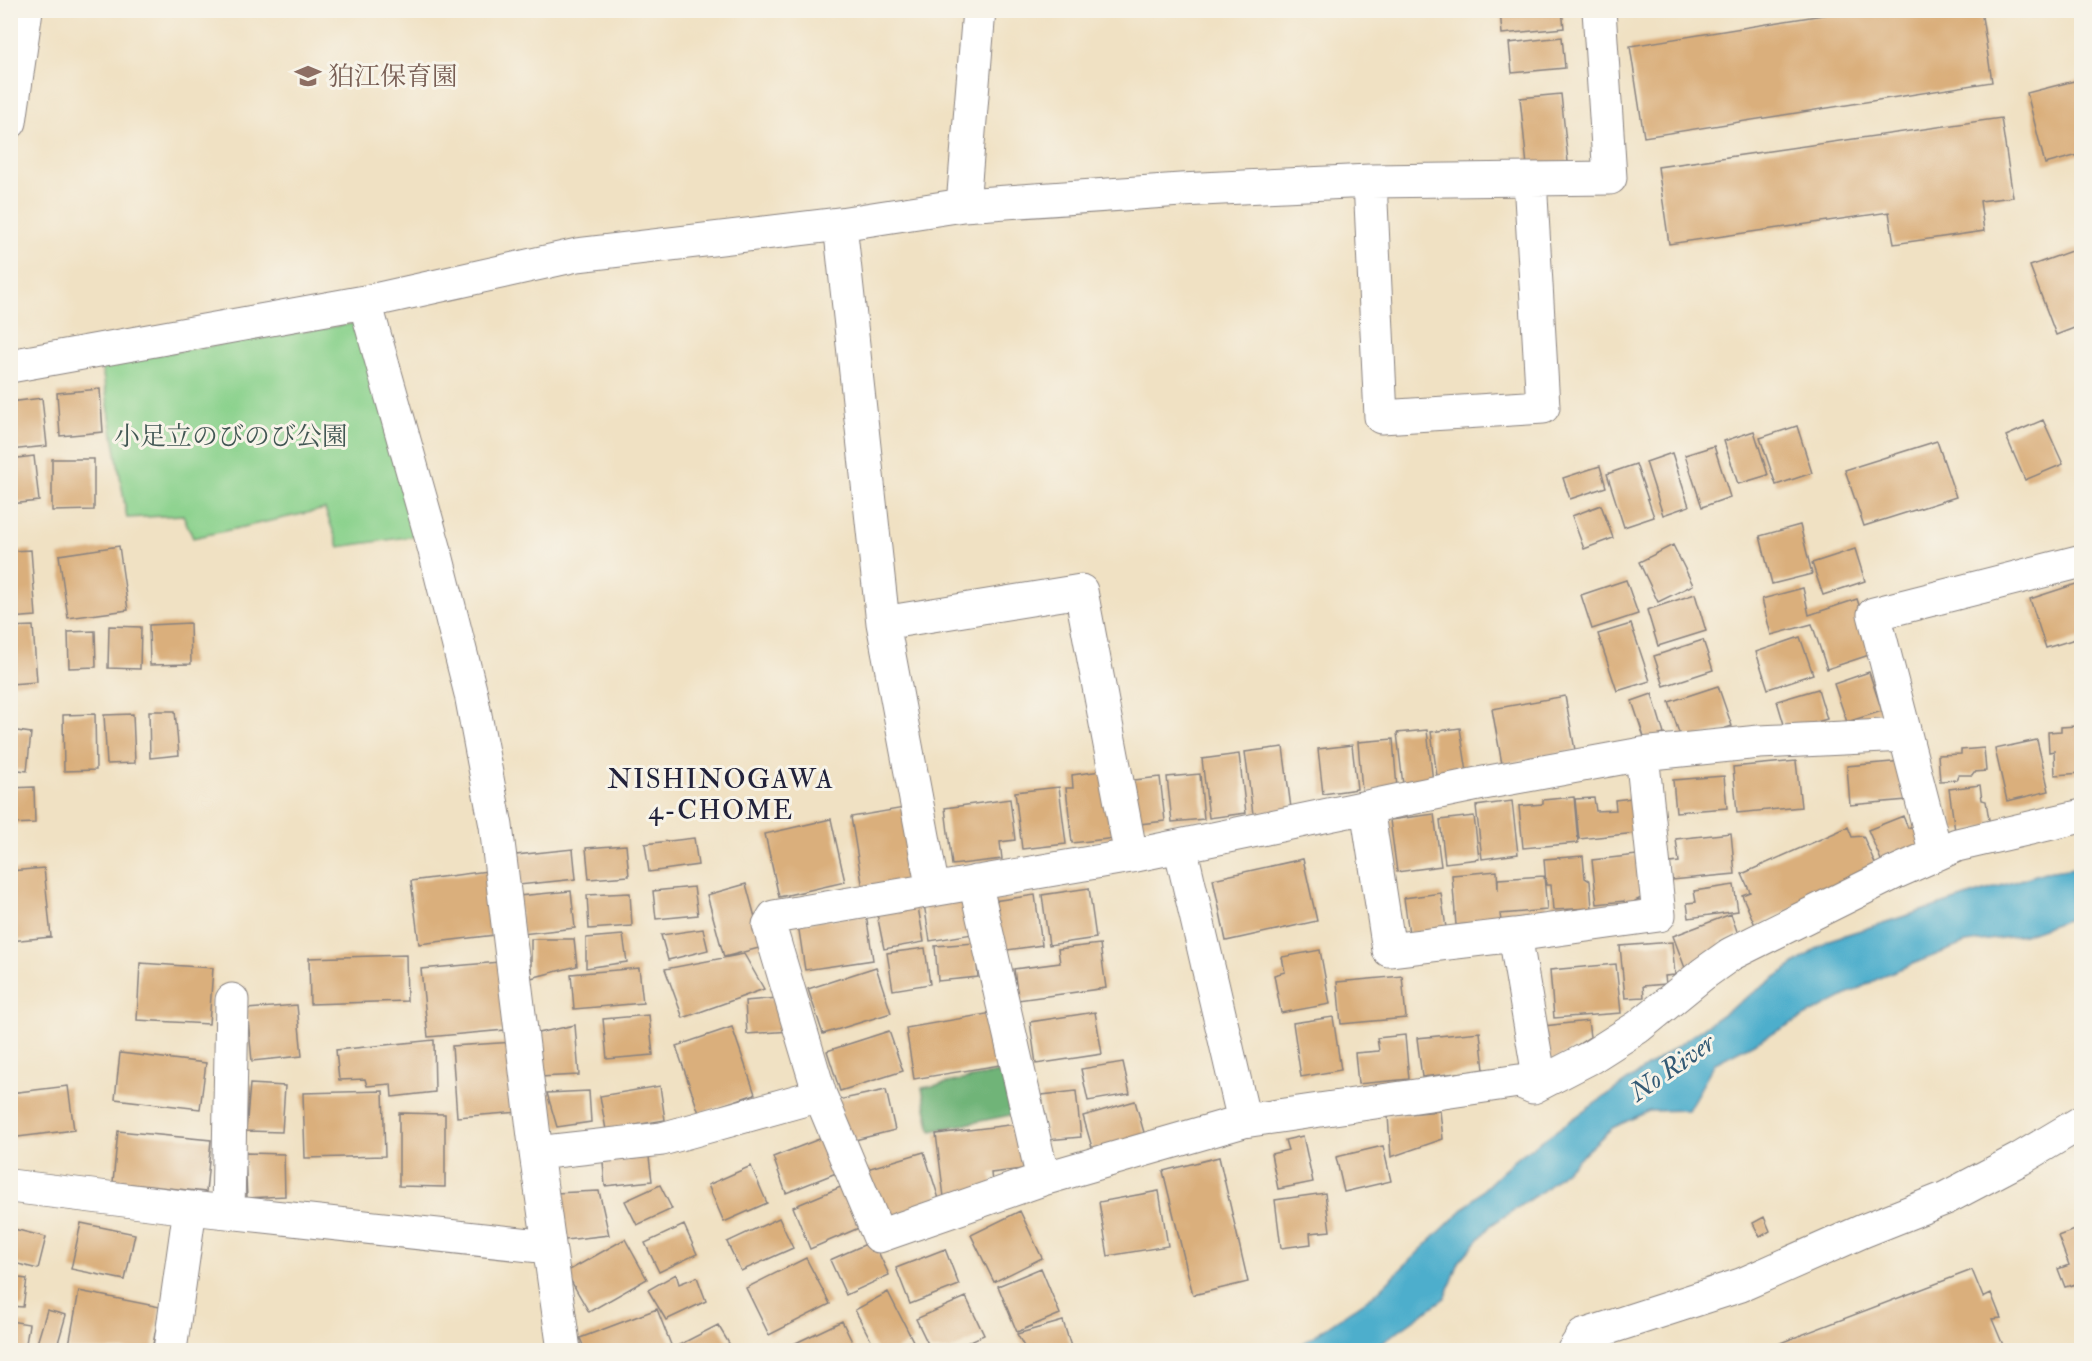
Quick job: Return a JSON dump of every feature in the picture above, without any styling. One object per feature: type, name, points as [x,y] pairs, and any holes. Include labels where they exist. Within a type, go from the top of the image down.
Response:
[{"type":"street","points":[[10,123],[26,10]]},
{"type":"street","points":[[963,205],[979,10]]},
{"type":"street","points":[[10,366],[365,302],[577,255],[840,224],[963,205],[1170,190],[1370,181],[1610,178],[1599,10]]},
{"type":"street","points":[[1370,181],[1381,417],[1544,407],[1530,179]]},
{"type":"street","points":[[840,224],[883,623],[933,890]]},
{"type":"street","points":[[365,302],[434,547],[471,694],[496,826],[536,1153],[564,1350]]},
{"type":"street","points":[[1936,854],[1874,614],[2082,561]]},
{"type":"street","points":[[883,623],[1081,591],[1131,856]]},
{"type":"street","points":[[1905,735],[1759,742],[1642,754],[1478,784],[1131,856],[774,917],[769,925],[820,1095],[879,1236],[1043,1179],[1244,1122],[1519,1080],[1533,1087],[1591,1057],[1638,1027],[1731,954],[1957,845],[2082,816]]},
{"type":"street","points":[[1367,808],[1389,950],[1659,915],[1642,754]]},
{"type":"street","points":[[1180,846],[1244,1122]]},
{"type":"street","points":[[975,882],[1043,1179]]},
{"type":"street","points":[[1515,934],[1540,1082]]},
{"type":"street","points":[[228,1212],[232,1000]]},
{"type":"street","points":[[536,1153],[678,1136],[820,1095]]},
{"type":"street","points":[[1574,1350],[1583,1336],[1741,1285],[1863,1231],[1946,1198],[2020,1159],[2082,1122]]},
{"type":"street","points":[[10,1186],[549,1247]]},
{"type":"street","points":[[170,1350],[190,1208]]},
{"type":"green space","name":"小足立のびのび公園","points":[[356,323],[422,535],[339,547],[325,509],[193,538],[183,515],[127,518],[101,363]]},
{"type":"green space","points":[[1002,1072],[1011,1115],[931,1131],[922,1088]]},
{"type":"water","name":"No River","points":[[2081,867],[2081,915],[2024,935],[1966,943],[1887,974],[1715,1063],[1688,1110],[1649,1111],[1612,1128],[1544,1190],[1491,1225],[1459,1262],[1446,1297],[1371,1350],[1293,1350],[1375,1294],[1514,1160],[1829,940],[2045,872]]},
{"type":"building","points":[[1500,10],[1562,10],[1564,28],[1502,34]]},
{"type":"building","points":[[1854,10],[1981,10],[1992,82],[1644,137],[1630,46]]},
{"type":"building","points":[[1562,37],[1565,68],[1512,73],[1509,43]]},
{"type":"building","points":[[2082,79],[2082,154],[2045,164],[2027,93]]},
{"type":"building","points":[[1561,94],[1568,162],[1527,166],[1520,98]]},
{"type":"building","points":[[2001,118],[2013,197],[1980,201],[1984,231],[1894,244],[1889,212],[1669,244],[1658,167]]},
{"type":"building","points":[[2082,247],[2082,325],[2056,335],[2030,266]]},
{"type":"building","points":[[100,389],[103,432],[60,436],[57,393]]},
{"type":"building","points":[[42,398],[47,446],[10,450],[10,402]]},
{"type":"building","points":[[2043,420],[2063,464],[2025,480],[2006,436]]},
{"type":"building","points":[[1797,426],[1812,473],[1776,485],[1760,438]]},
{"type":"building","points":[[1754,431],[1768,475],[1738,484],[1724,441]]},
{"type":"building","points":[[1937,441],[1956,497],[1864,526],[1845,470]]},
{"type":"building","points":[[1714,446],[1730,497],[1702,507],[1685,455]]},
{"type":"building","points":[[1672,453],[1689,506],[1663,515],[1646,462]]},
{"type":"building","points":[[34,456],[39,501],[10,504],[10,459]]},
{"type":"building","points":[[52,459],[94,459],[94,510],[52,511]]},
{"type":"building","points":[[1636,464],[1654,517],[1624,527],[1607,474]]},
{"type":"building","points":[[1600,466],[1606,487],[1570,499],[1563,478]]},
{"type":"building","points":[[1601,505],[1613,538],[1584,549],[1572,516]]},
{"type":"building","points":[[1800,525],[1812,574],[1772,584],[1760,536]]},
{"type":"building","points":[[1673,545],[1693,585],[1658,602],[1639,562]]},
{"type":"building","points":[[119,546],[128,610],[68,618],[59,555]]},
{"type":"building","points":[[1855,549],[1865,581],[1823,595],[1812,563]]},
{"type":"building","points":[[31,550],[36,616],[10,618],[10,551]]},
{"type":"building","points":[[1626,580],[1638,614],[1592,629],[1581,595]]},
{"type":"building","points":[[2082,582],[2082,637],[2046,648],[2030,599]]},
{"type":"building","points":[[1803,588],[1809,615],[1857,599],[1875,653],[1827,669],[1812,624],[1771,635],[1762,599]]},
{"type":"building","points":[[1695,594],[1706,631],[1658,646],[1647,610]]},
{"type":"building","points":[[190,623],[191,664],[150,665],[149,625]]},
{"type":"building","points":[[1631,624],[1650,681],[1617,691],[1598,634]]},
{"type":"building","points":[[33,626],[37,682],[10,684],[10,627]]},
{"type":"building","points":[[109,626],[141,627],[140,669],[108,668]]},
{"type":"building","points":[[95,631],[96,667],[69,668],[68,632]]},
{"type":"building","points":[[1800,637],[1813,674],[1768,689],[1756,652]]},
{"type":"building","points":[[1703,640],[1713,670],[1664,686],[1654,656]]},
{"type":"building","points":[[1869,672],[1882,711],[1847,722],[1834,684]]},
{"type":"building","points":[[1718,686],[1732,726],[1682,742],[1669,702]]},
{"type":"building","points":[[1818,689],[1827,719],[1786,731],[1777,701]]},
{"type":"building","points":[[1652,694],[1664,734],[1645,740],[1632,701]]},
{"type":"building","points":[[1565,696],[1575,750],[1502,764],[1492,709]]},
{"type":"building","points":[[149,711],[175,711],[179,755],[150,758]]},
{"type":"building","points":[[95,714],[96,770],[64,771],[63,715]]},
{"type":"building","points":[[133,714],[135,763],[107,764],[104,715]]},
{"type":"building","points":[[2077,722],[2082,722],[2082,773],[2055,775],[2054,751],[2049,752],[2048,732],[2061,731],[2061,727],[2076,726]]},
{"type":"building","points":[[1460,728],[1467,772],[1437,776],[1431,732]]},
{"type":"building","points":[[10,730],[31,733],[27,771],[10,769]]},
{"type":"building","points":[[1427,730],[1433,782],[1403,785],[1397,733]]},
{"type":"building","points":[[1393,739],[1397,788],[1362,791],[1358,742]]},
{"type":"building","points":[[2037,740],[2049,791],[2007,801],[1995,749]]},
{"type":"building","points":[[1352,745],[1357,789],[1323,794],[1318,749]]},
{"type":"building","points":[[1283,747],[1291,808],[1253,814],[1245,752]]},
{"type":"building","points":[[1984,748],[1986,771],[1974,772],[1972,775],[1959,775],[1957,780],[1940,781],[1938,755],[1961,754],[1961,750]]},
{"type":"building","points":[[1239,754],[1246,813],[1209,818],[1202,759]]},
{"type":"building","points":[[1796,761],[1801,807],[1737,813],[1733,767]]},
{"type":"building","points":[[1903,761],[1907,800],[1850,805],[1847,766]]},
{"type":"building","points":[[1108,770],[1116,838],[1072,843],[1066,788],[1073,788],[1072,775]]},
{"type":"building","points":[[1200,774],[1204,819],[1172,822],[1167,777]]},
{"type":"building","points":[[1724,776],[1727,808],[1676,812],[1673,780]]},
{"type":"building","points":[[1160,777],[1165,821],[1131,825],[1126,781]]},
{"type":"building","points":[[1980,785],[1982,800],[1986,801],[1990,826],[1955,831],[1949,789]]},
{"type":"building","points":[[34,787],[35,823],[10,824],[10,788]]},
{"type":"building","points":[[1059,787],[1066,844],[1022,849],[1015,792]]},
{"type":"building","points":[[1574,797],[1578,843],[1523,848],[1519,806],[1543,804],[1543,800]]},
{"type":"building","points":[[1594,798],[1596,811],[1616,810],[1615,800],[1632,798],[1636,833],[1579,839],[1575,799]]},
{"type":"building","points":[[1010,799],[1015,840],[1000,842],[1002,859],[952,865],[945,808]]},
{"type":"building","points":[[1512,801],[1518,854],[1482,859],[1476,806]]},
{"type":"building","points":[[904,808],[916,880],[863,889],[851,817]]},
{"type":"building","points":[[1434,814],[1441,866],[1397,872],[1390,820]]},
{"type":"building","points":[[1474,816],[1479,859],[1445,863],[1440,820]]},
{"type":"building","points":[[1903,816],[1908,828],[1922,822],[1931,842],[1884,867],[1868,830]]},
{"type":"building","points":[[831,819],[845,882],[779,897],[765,834]]},
{"type":"building","points":[[1848,827],[1852,837],[1863,836],[1878,870],[1755,925],[1742,895],[1750,892],[1742,874]]},
{"type":"building","points":[[1731,833],[1735,874],[1672,880],[1670,863],[1679,862],[1676,839]]},
{"type":"building","points":[[694,838],[698,865],[649,872],[645,844]]},
{"type":"building","points":[[626,845],[629,876],[589,879],[586,848]]},
{"type":"building","points":[[573,849],[576,879],[519,885],[516,855]]},
{"type":"building","points":[[1637,855],[1641,898],[1635,901],[1636,907],[1627,908],[1624,901],[1597,904],[1592,860]]},
{"type":"building","points":[[1583,856],[1585,878],[1590,881],[1592,908],[1553,910],[1551,885],[1546,885],[1544,859]]},
{"type":"building","points":[[1303,859],[1317,921],[1226,941],[1213,879]]},
{"type":"building","points":[[44,868],[51,937],[10,941],[10,871]]},
{"type":"building","points":[[495,870],[503,934],[419,944],[411,881]]},
{"type":"building","points":[[1497,871],[1498,891],[1498,879],[1544,876],[1547,910],[1500,914],[1501,921],[1456,925],[1452,875]]},
{"type":"building","points":[[746,884],[763,947],[724,957],[707,895]]},
{"type":"building","points":[[1734,885],[1738,911],[1689,918],[1687,903],[1696,902],[1694,891]]},
{"type":"building","points":[[694,887],[698,915],[656,919],[653,891]]},
{"type":"building","points":[[1089,888],[1096,938],[1049,945],[1042,895]]},
{"type":"building","points":[[571,891],[575,928],[522,934],[518,896]]},
{"type":"building","points":[[630,893],[632,926],[589,929],[587,895]]},
{"type":"building","points":[[1441,893],[1446,928],[1409,934],[1404,898]]},
{"type":"building","points":[[1035,895],[1042,945],[1000,951],[993,901]]},
{"type":"building","points":[[967,898],[973,934],[930,941],[924,904]]},
{"type":"building","points":[[917,901],[924,942],[884,949],[876,909]]},
{"type":"building","points":[[866,914],[873,960],[805,970],[798,924]]},
{"type":"building","points":[[1731,914],[1738,934],[1720,941],[1721,954],[1685,968],[1673,936]]},
{"type":"building","points":[[703,929],[708,950],[668,960],[661,935]]},
{"type":"building","points":[[623,935],[627,962],[586,968],[586,938]]},
{"type":"building","points":[[531,939],[574,939],[577,966],[531,978]]},
{"type":"building","points":[[1672,942],[1675,975],[1665,976],[1666,984],[1643,986],[1644,997],[1625,998],[1620,946]]},
{"type":"building","points":[[975,943],[978,977],[938,981],[935,946]]},
{"type":"building","points":[[1100,944],[1106,988],[1018,1000],[1014,969],[1060,963],[1058,949]]},
{"type":"building","points":[[925,948],[930,984],[893,990],[887,953]]},
{"type":"building","points":[[1320,950],[1330,1004],[1281,1013],[1274,975],[1285,972],[1282,957]]},
{"type":"building","points":[[744,954],[764,989],[683,1018],[665,969]]},
{"type":"building","points":[[406,955],[407,1001],[310,1004],[309,958]]},
{"type":"building","points":[[499,962],[505,1030],[428,1037],[421,969]]},
{"type":"building","points":[[140,963],[213,968],[209,1024],[137,1020]]},
{"type":"building","points":[[1616,964],[1621,1013],[1554,1018],[1550,970]]},
{"type":"building","points":[[876,967],[891,1013],[823,1034],[808,989]]},
{"type":"building","points":[[639,968],[643,1003],[574,1009],[571,974]]},
{"type":"building","points":[[1402,976],[1406,1018],[1341,1024],[1337,982]]},
{"type":"building","points":[[789,997],[791,1031],[747,1034],[745,1001]]},
{"type":"building","points":[[297,1005],[302,1056],[252,1061],[247,1009]]},
{"type":"building","points":[[1095,1012],[1102,1054],[1036,1064],[1030,1022]]},
{"type":"building","points":[[992,1013],[1001,1065],[914,1079],[906,1028]]},
{"type":"building","points":[[649,1015],[653,1055],[607,1059],[603,1019]]},
{"type":"building","points":[[1333,1017],[1341,1070],[1301,1077],[1293,1023]]},
{"type":"building","points":[[1588,1021],[1590,1037],[1555,1060],[1548,1057],[1544,1026]]},
{"type":"building","points":[[575,1025],[579,1075],[539,1077],[538,1033]]},
{"type":"building","points":[[732,1027],[755,1094],[699,1113],[676,1046]]},
{"type":"building","points":[[889,1031],[903,1071],[840,1091],[827,1051]]},
{"type":"building","points":[[1480,1032],[1484,1070],[1422,1077],[1417,1038]]},
{"type":"building","points":[[1405,1035],[1409,1079],[1358,1084],[1355,1053],[1379,1051],[1377,1038]]},
{"type":"building","points":[[434,1040],[435,1092],[392,1097],[391,1084],[367,1086],[365,1079],[339,1080],[336,1050]]},
{"type":"building","points":[[515,1042],[520,1112],[457,1117],[452,1046]]},
{"type":"building","points":[[120,1053],[206,1063],[200,1109],[115,1099]]},
{"type":"building","points":[[1123,1062],[1130,1094],[1088,1101],[1081,1069]]},
{"type":"building","points":[[250,1084],[285,1086],[282,1132],[246,1131]]},
{"type":"building","points":[[68,1086],[74,1130],[10,1138],[10,1093]]},
{"type":"building","points":[[660,1086],[665,1120],[606,1130],[600,1096]]},
{"type":"building","points":[[886,1090],[895,1130],[847,1142],[838,1100]]},
{"type":"building","points":[[383,1091],[385,1156],[305,1158],[303,1093]]},
{"type":"building","points":[[589,1091],[591,1122],[557,1127],[547,1093]]},
{"type":"building","points":[[1076,1091],[1081,1137],[1047,1140],[1042,1095]]},
{"type":"building","points":[[1135,1101],[1145,1136],[1093,1151],[1083,1116]]},
{"type":"building","points":[[1440,1111],[1443,1139],[1391,1157],[1388,1116]]},
{"type":"building","points":[[399,1113],[445,1114],[445,1187],[399,1186]]},
{"type":"building","points":[[1017,1124],[1023,1169],[991,1173],[993,1190],[944,1197],[936,1134]]},
{"type":"building","points":[[118,1131],[211,1140],[206,1192],[113,1182]]},
{"type":"building","points":[[827,1136],[841,1171],[786,1193],[773,1157]]},
{"type":"building","points":[[1303,1136],[1313,1182],[1278,1189],[1271,1154],[1288,1150],[1285,1140]]},
{"type":"building","points":[[1383,1146],[1391,1181],[1344,1192],[1336,1157]]},
{"type":"building","points":[[924,1152],[940,1202],[883,1220],[867,1169]]},
{"type":"building","points":[[245,1153],[284,1154],[285,1196],[247,1198]]},
{"type":"building","points":[[649,1157],[652,1181],[605,1186],[603,1162]]},
{"type":"building","points":[[1219,1157],[1248,1282],[1193,1295],[1163,1171]]},
{"type":"building","points":[[751,1166],[767,1203],[724,1222],[708,1185]]},
{"type":"building","points":[[660,1185],[672,1209],[637,1225],[625,1201]]},
{"type":"building","points":[[843,1186],[861,1227],[810,1249],[793,1207]]},
{"type":"building","points":[[599,1191],[609,1235],[557,1241],[555,1193]]},
{"type":"building","points":[[1159,1191],[1168,1246],[1108,1256],[1099,1202]]},
{"type":"building","points":[[1325,1193],[1330,1231],[1310,1233],[1311,1244],[1281,1248],[1275,1200]]},
{"type":"building","points":[[1020,1211],[1042,1258],[994,1282],[971,1235]]},
{"type":"building","points":[[1764,1217],[1770,1231],[1760,1237],[1753,1223]]},
{"type":"building","points":[[779,1218],[793,1248],[741,1271],[727,1242]]},
{"type":"building","points":[[81,1223],[135,1234],[125,1280],[71,1269]]},
{"type":"building","points":[[684,1225],[697,1254],[659,1272],[645,1243]]},
{"type":"building","points":[[2082,1227],[2081,1298],[2076,1284],[2065,1287],[2058,1269],[2069,1265],[2058,1236]]},
{"type":"building","points":[[10,1228],[46,1237],[38,1269],[10,1262]]},
{"type":"building","points":[[625,1239],[647,1279],[589,1312],[566,1272]]},
{"type":"building","points":[[873,1241],[889,1275],[846,1295],[830,1260]]},
{"type":"building","points":[[945,1249],[959,1285],[910,1304],[896,1268]]},
{"type":"building","points":[[806,1258],[830,1304],[769,1335],[746,1288]]},
{"type":"building","points":[[1041,1268],[1060,1314],[1017,1332],[998,1286]]},
{"type":"building","points":[[1972,1270],[1983,1297],[1991,1293],[2001,1318],[1992,1319],[2003,1345],[1989,1350],[1762,1350]]},
{"type":"building","points":[[676,1274],[679,1284],[697,1277],[706,1301],[666,1320],[648,1290]]},
{"type":"building","points":[[10,1277],[27,1279],[23,1307],[10,1306]]},
{"type":"building","points":[[79,1291],[160,1307],[152,1350],[68,1350]]},
{"type":"building","points":[[888,1292],[913,1341],[895,1350],[876,1350],[855,1310]]},
{"type":"building","points":[[966,1297],[984,1335],[951,1350],[931,1350],[916,1319]]},
{"type":"building","points":[[657,1309],[673,1350],[585,1350],[580,1338]]},
{"type":"building","points":[[47,1310],[66,1315],[56,1350],[35,1350]]},
{"type":"building","points":[[10,1321],[29,1324],[25,1350],[10,1350]]},
{"type":"building","points":[[842,1321],[856,1350],[781,1350]]},
{"type":"building","points":[[1063,1321],[1072,1350],[1026,1350],[1017,1334]]},
{"type":"building","points":[[718,1325],[733,1350],[677,1350],[675,1347]]},
{"type":"place","name":"狛江保育園","points":[[308,76]]},
{"type":"district","name":"NISHINOGAWA 4-CHOME","points":[[721,794]]}]
